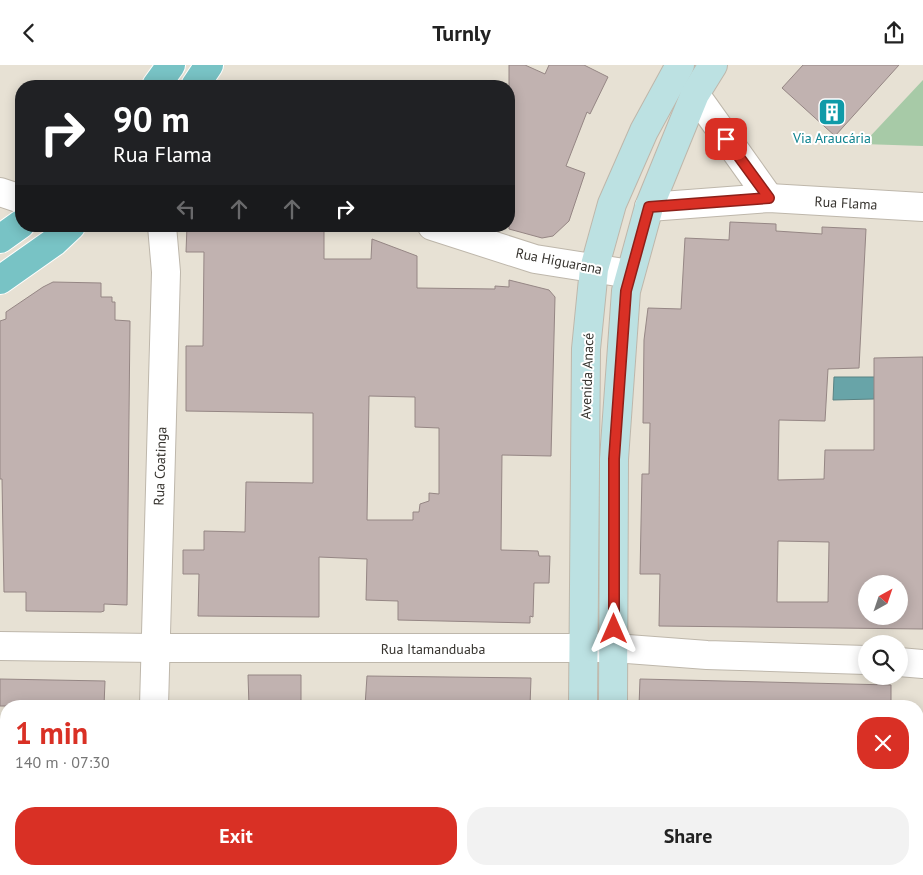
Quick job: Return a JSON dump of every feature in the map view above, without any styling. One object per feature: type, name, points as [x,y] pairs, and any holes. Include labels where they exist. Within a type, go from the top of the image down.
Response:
[{"type":"main road","points":[[160,80],[171,65]]},
{"type":"main road","points":[[199,80],[208,65]]},
{"type":"main road","points":[[0,239],[15,228]]},
{"type":"main road","points":[[0,280],[54,242],[65,232]]},
{"type":"street","name":"Avenida Anacé","points":[[583,700],[586,349],[594,269],[616,195],[644,131],[680,65]]},
{"type":"street","points":[[614,700],[614,459],[626,291],[649,207],[695,95],[713,65]]},
{"type":"street","points":[[695,95],[769,198]]},
{"type":"street","points":[[0,192],[15,197]]},
{"type":"street","name":"Rua Flama","points":[[649,207],[769,198],[923,207]]},
{"type":"street","name":"Rua Coatinga","points":[[154,700],[166,272],[163,232]]},
{"type":"street","name":"Rua Higuarana","points":[[451,232],[535,259],[630,274]]},
{"type":"street","name":"Rua Itamanduaba","points":[[0,646],[614,648],[707,655],[858,660]]},
{"type":"street","points":[[908,663],[923,664]]},
{"type":"green space","points":[[923,80],[923,146],[863,144]]},
{"type":"water","points":[[834,377],[875,377],[874,399],[833,400]]},
{"type":"building","points":[[509,65],[525,65],[545,74],[549,65],[584,65],[608,77],[590,114],[587,112],[566,166],[585,173],[569,221],[553,236],[542,238],[515,231],[515,80],[509,80]]},
{"type":"building","name":"Via Araucária","points":[[803,65],[899,65],[835,136],[782,88]]},
{"type":"building","points":[[730,222],[776,224],[776,231],[822,234],[822,227],[866,229],[859,368],[828,369],[825,421],[779,420],[778,480],[824,479],[825,450],[874,450],[874,358],[923,357],[923,629],[659,626],[660,574],[640,574],[642,474],[649,474],[650,423],[643,423],[644,340],[648,308],[681,309],[685,238],[729,240]],"holes":[[[778,541],[829,542],[828,602],[777,602]]]},
{"type":"building","points":[[187,232],[324,232],[324,259],[371,259],[372,239],[417,256],[417,288],[495,289],[495,286],[509,287],[509,280],[549,290],[555,297],[551,456],[502,455],[501,550],[538,551],[539,556],[550,556],[549,583],[534,583],[533,617],[530,616],[530,623],[398,620],[398,601],[366,600],[367,559],[319,557],[319,617],[198,616],[199,574],[183,574],[183,550],[204,550],[204,531],[245,532],[246,482],[313,483],[313,413],[186,411],[186,346],[203,346],[204,252],[186,252]],"holes":[[[369,396],[415,397],[415,427],[439,428],[439,494],[429,493],[429,501],[420,504],[419,512],[413,512],[413,520],[367,520]]]},
{"type":"building","points":[[53,282],[101,283],[101,297],[112,297],[112,302],[115,302],[115,320],[130,321],[127,605],[104,604],[104,611],[101,612],[26,611],[26,592],[4,592],[2,479],[0,479],[0,321],[6,319],[6,312]]},
{"type":"building","points":[[248,675],[301,675],[301,700],[249,700]]},
{"type":"building","points":[[367,676],[531,678],[530,700],[365,700]]},
{"type":"building","points":[[0,679],[105,681],[104,700],[0,700]]},
{"type":"building","points":[[640,679],[891,685],[891,700],[639,700]]},
{"type":"place","name":"Via Araucária","points":[[832,112]]},
{"type":"route","points":[[614,629],[614,459],[626,291],[649,207],[769,198],[726,139]]}]
